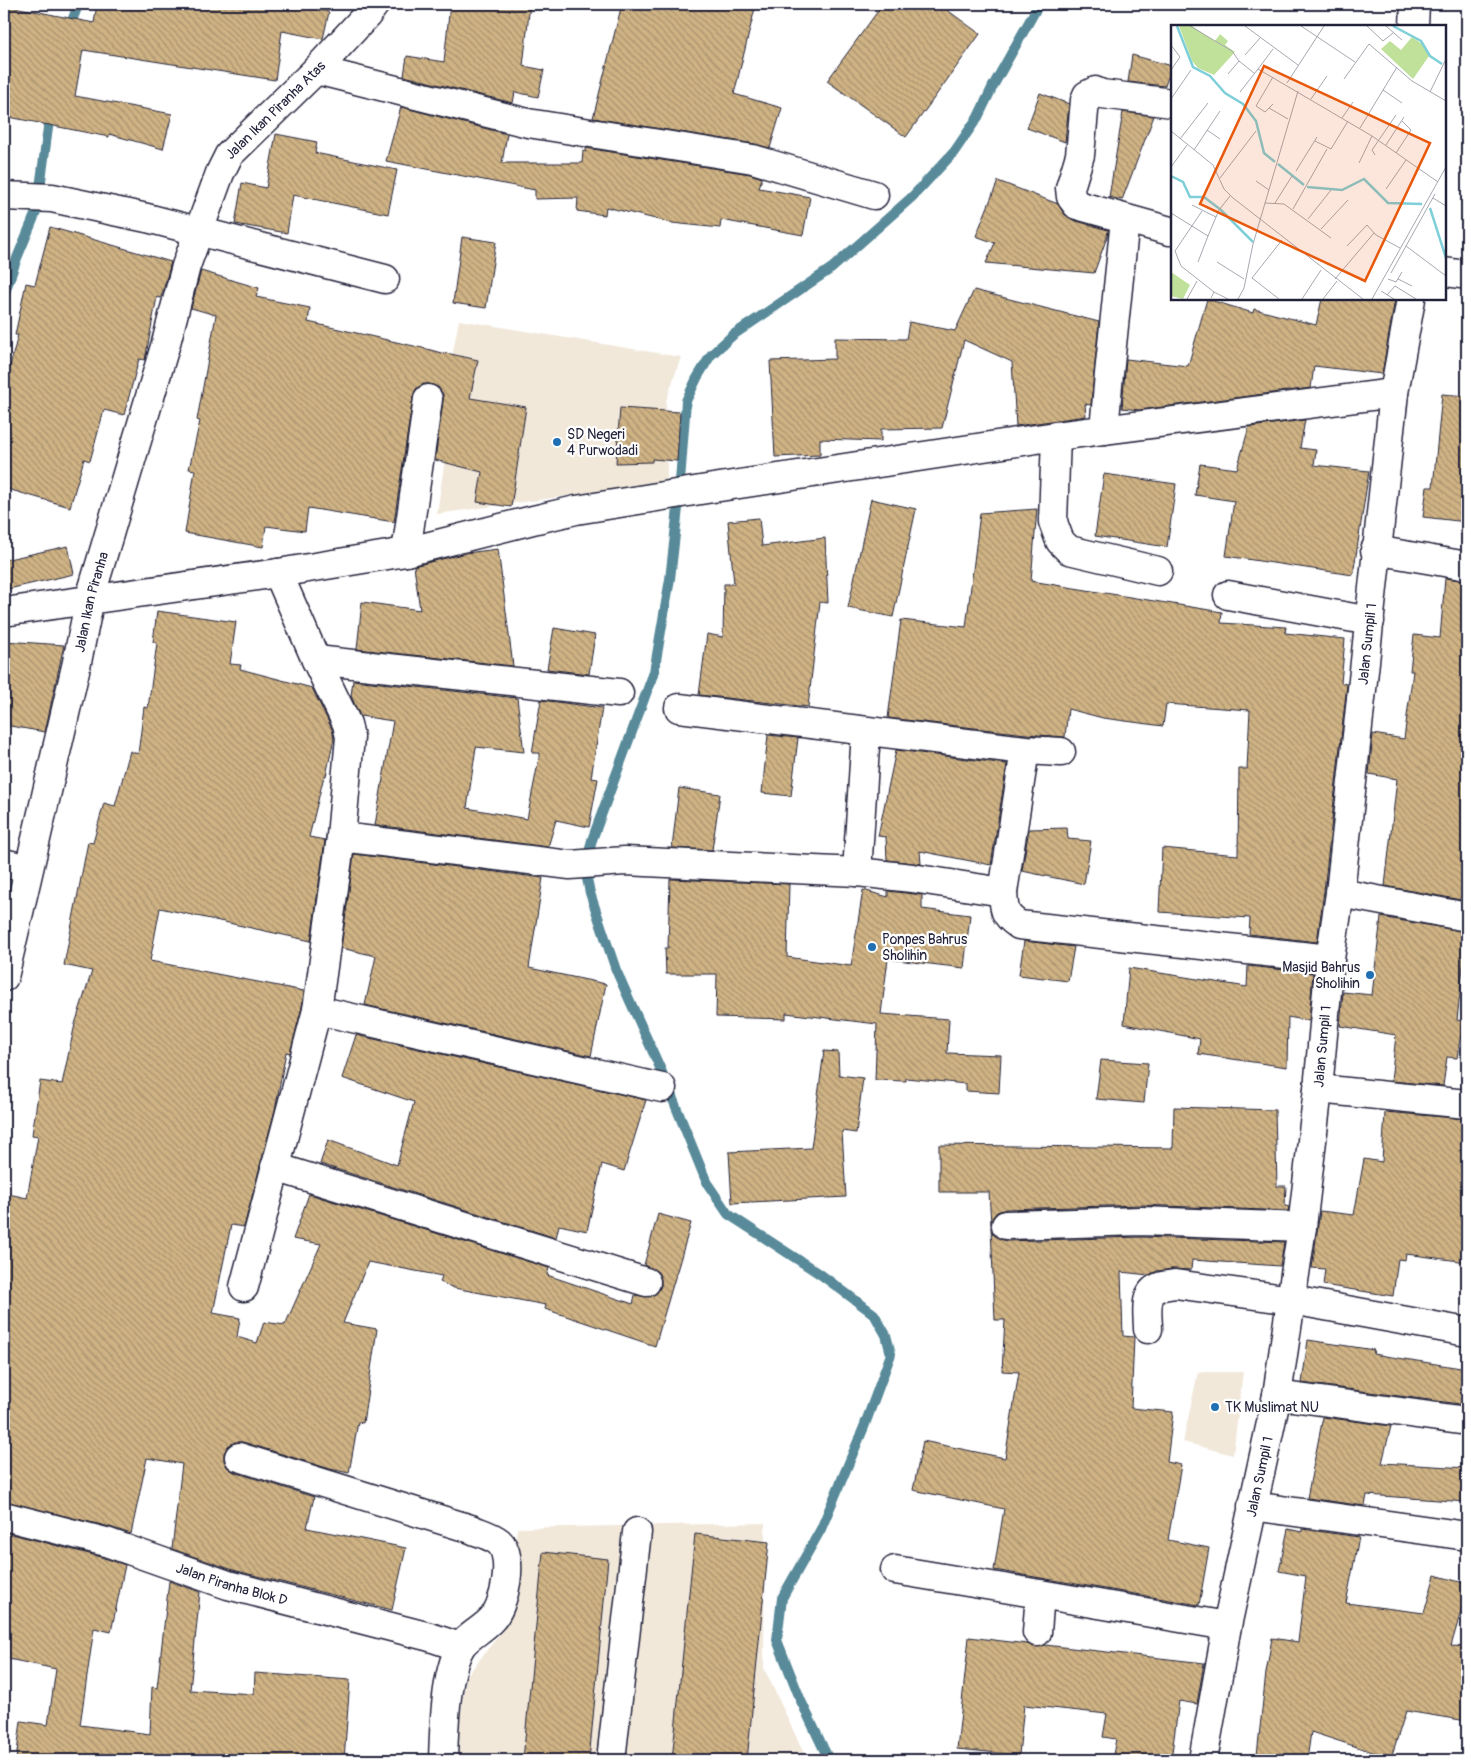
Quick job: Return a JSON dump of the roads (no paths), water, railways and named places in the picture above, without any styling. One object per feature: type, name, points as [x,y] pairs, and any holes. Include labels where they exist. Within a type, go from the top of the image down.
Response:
[{"type":"street","name":"Jalan Ikan Piranha Atas","points":[[198,232],[220,173],[229,155],[316,70],[367,16],[375,4]]},
{"type":"street","points":[[1414,25],[1415,4]]},
{"type":"street","points":[[316,70],[528,123],[753,159],[874,195]]},
{"type":"street","points":[[1170,231],[1125,220],[1077,205],[1071,197],[1070,188],[1080,155],[1084,100],[1087,95],[1095,91],[1102,94],[1171,103]]},
{"type":"street","points":[[28,197],[147,218],[385,279]]},
{"type":"street","points":[[1104,430],[1108,374],[1125,220]]},
{"type":"street","name":"Jalan Ikan Piranha","points":[[4,977],[16,866],[74,671],[90,598],[166,343],[186,266],[198,232]]},
{"type":"street","points":[[1446,272],[1467,275]]},
{"type":"street","name":"Jalan Sumpil 1","points":[[1203,1760],[1227,1626],[1277,1394],[1292,1300],[1318,1089],[1330,959],[1340,893],[1394,393],[1411,300]]},
{"type":"street","points":[[4,612],[90,598],[278,573],[406,552],[533,520],[712,488],[1056,436],[1394,393]]},
{"type":"street","points":[[406,552],[428,399]]},
{"type":"street","points":[[1056,436],[1053,522],[1060,541],[1069,550],[1158,571]]},
{"type":"street","points":[[1376,550],[1467,566]]},
{"type":"street","points":[[244,1287],[317,1010],[341,837],[350,737],[347,724],[316,660],[278,573]]},
{"type":"street","points":[[1228,595],[1370,621]]},
{"type":"street","points":[[316,660],[619,693]]},
{"type":"street","points":[[679,708],[866,732],[1025,750],[1062,752]]},
{"type":"street","points":[[857,872],[866,732]]},
{"type":"street","points":[[1025,750],[1003,892],[1004,910],[1010,919],[1019,925],[1330,959]]},
{"type":"street","points":[[341,837],[570,865],[626,861],[857,872],[1003,892]]},
{"type":"street","points":[[1340,893],[1467,917]]},
{"type":"street","points":[[317,1010],[662,1088]]},
{"type":"street","points":[[1318,1089],[1467,1104]]},
{"type":"street","points":[[275,1167],[646,1282]]},
{"type":"street","points":[[1006,1225],[1140,1221],[1302,1227]]},
{"type":"street","points":[[1148,1329],[1148,1297],[1152,1291],[1159,1287],[1176,1284],[1292,1300],[1467,1332]]},
{"type":"street","points":[[1277,1394],[1467,1421]]},
{"type":"street","points":[[239,1457],[472,1529],[499,1542],[505,1550],[507,1566],[502,1602],[492,1619],[460,1646],[451,1674],[445,1717],[444,1760]]},
{"type":"street","points":[[1252,1506],[1467,1536]]},
{"type":"street","name":"Jalan Piranha Blok D","points":[[4,1516],[106,1542],[228,1585],[430,1636],[460,1646]]},
{"type":"street","points":[[611,1760],[637,1532]]},
{"type":"street","points":[[895,1570],[1227,1626]]},
{"type":"street","points":[[1038,1632],[1040,1594]]},
{"type":"waterway","points":[[68,31],[77,8],[76,4]]},
{"type":"waterway","points":[[829,1760],[801,1701],[777,1640],[782,1598],[821,1529],[864,1427],[891,1354],[886,1335],[874,1314],[820,1274],[728,1214],[707,1183],[661,1070],[616,970],[590,893],[585,869],[592,840],[654,672],[670,579],[678,508],[686,401],[697,378],[711,355],[733,335],[832,268],[912,197],[954,152],[978,117],[993,86],[1039,4]]},
{"type":"waterway","points":[[4,295],[37,210],[50,113]]},
{"type":"place","name":"SD Negeri 4 Purwodadi","points":[[557,442]]},
{"type":"place","name":"Ponpes Bahrus Sholihin","points":[[872,947]]},
{"type":"place","name":"Masjid Bahrus Sholihin","points":[[1370,975]]},
{"type":"place","name":"TK Muslimat NU","points":[[1215,1407]]}]
